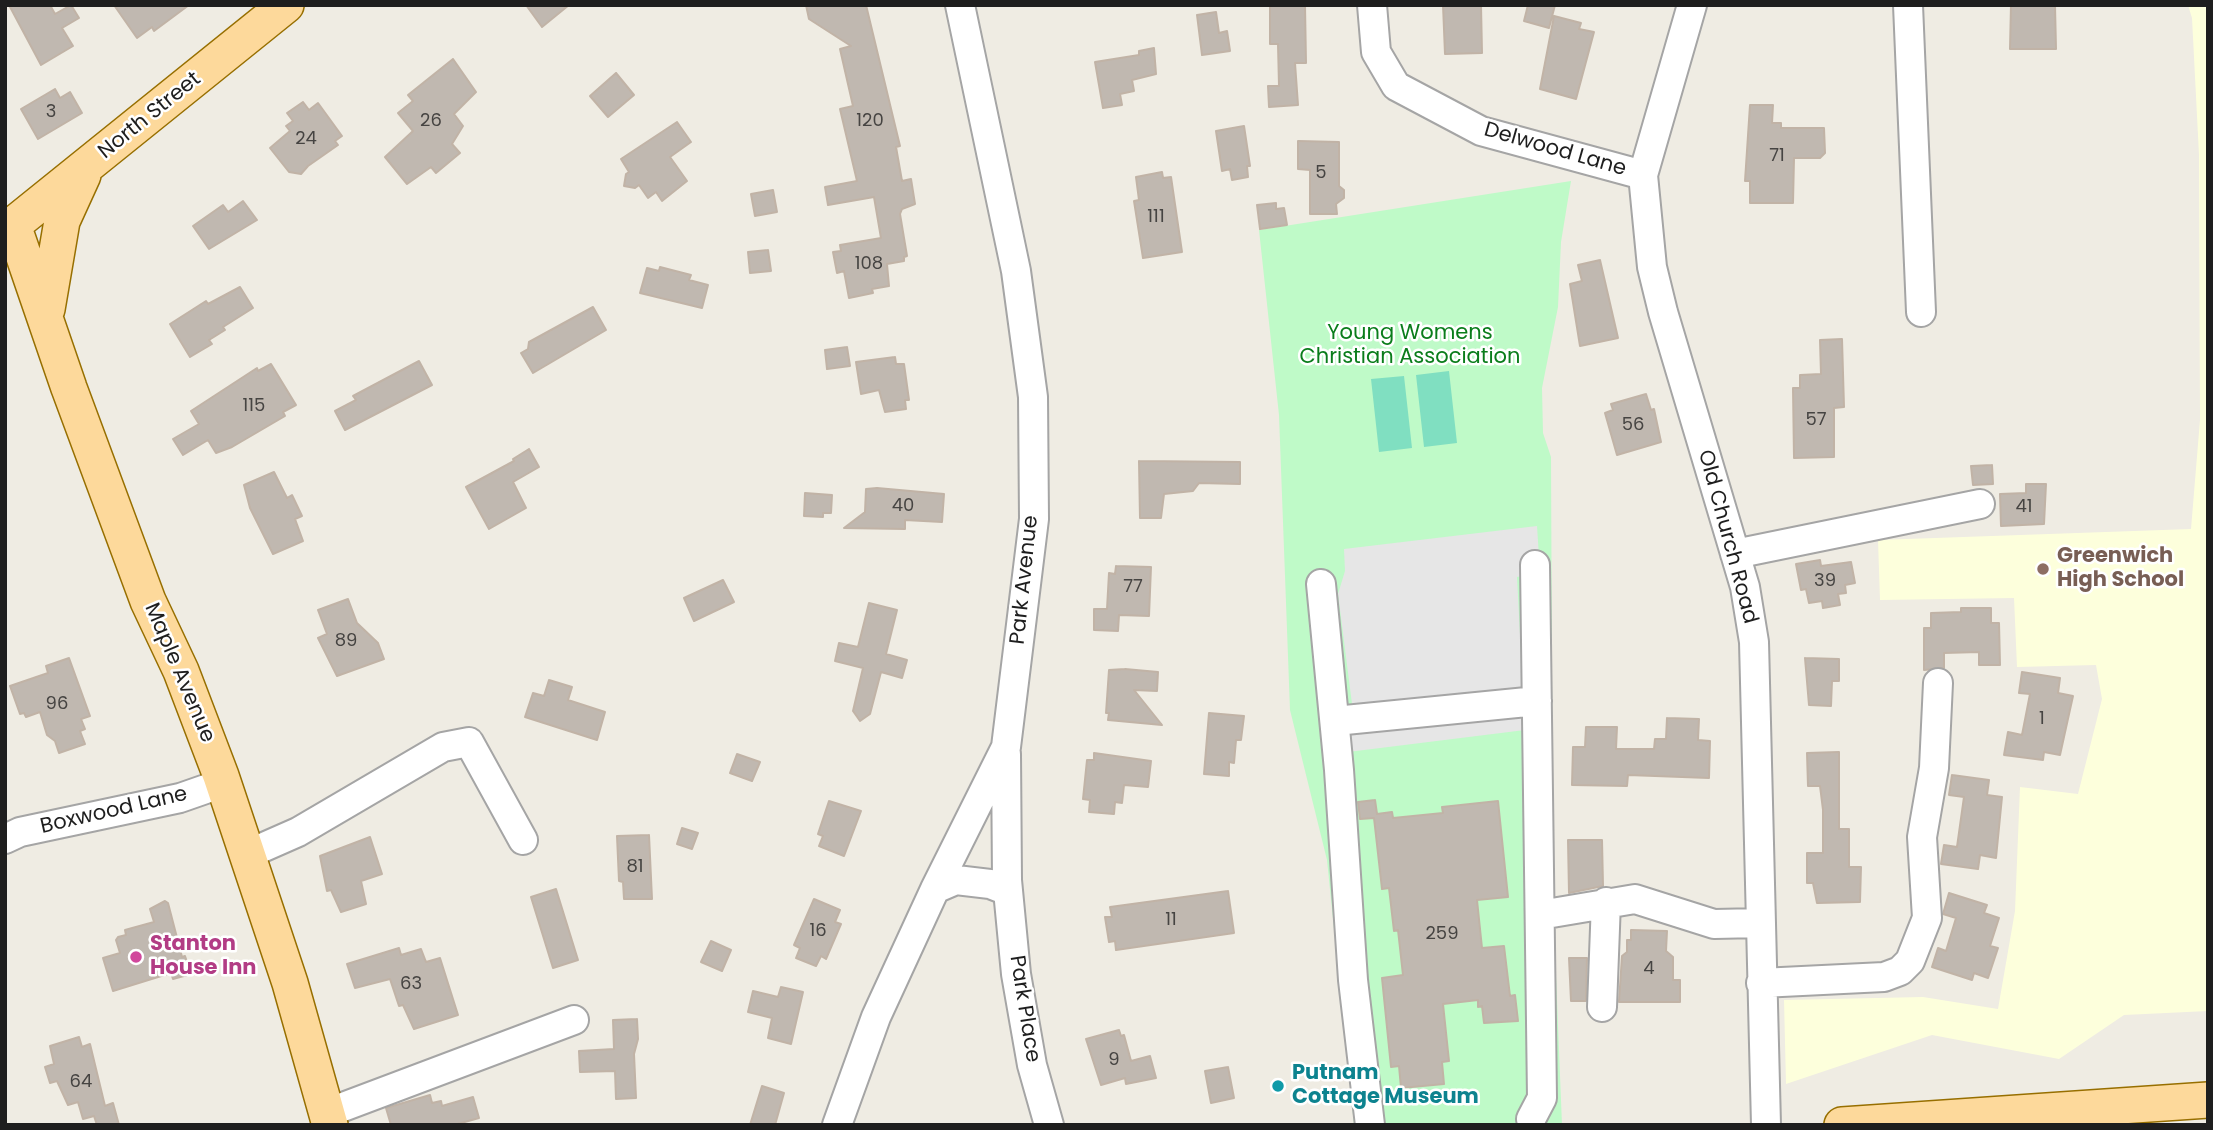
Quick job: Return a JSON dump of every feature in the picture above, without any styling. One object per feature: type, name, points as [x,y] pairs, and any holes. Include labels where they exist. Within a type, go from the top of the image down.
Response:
[{"type":"main road","name":"North Street","points":[[9,214],[85,169],[286,5]]},
{"type":"main road","points":[[46,319],[62,221],[85,169]]},
{"type":"main road","name":"Maple Avenue","points":[[9,214],[148,600],[181,671],[223,783],[290,983],[328,1119]]},
{"type":"main road","points":[[1842,1125],[2208,1100]]},
{"type":"street","name":"Park Avenue","points":[[836,1125],[876,1017],[934,889],[1006,747],[1034,519],[1033,397],[1007,225],[960,5]]},
{"type":"street","name":"Delwood Lane","points":[[1372,5],[1376,52],[1396,86],[1481,131],[1643,175]]},
{"type":"street","name":"Old Church Road","points":[[1692,5],[1643,175],[1652,267],[1662,312],[1745,587],[1757,678],[1766,1125]]},
{"type":"street","points":[[1908,5],[1921,312]]},
{"type":"street","points":[[1735,554],[1980,504]]},
{"type":"street","points":[[1526,1123],[1542,1098],[1535,565]]},
{"type":"street","points":[[1321,584],[1335,721],[1353,980],[1370,1125]]},
{"type":"street","points":[[1762,983],[1884,977],[1900,971],[1910,961],[1927,918],[1922,836],[1934,768],[1937,683]]},
{"type":"street","points":[[1335,721],[1537,701]]},
{"type":"street","points":[[248,854],[298,832],[443,747],[470,742],[523,840]]},
{"type":"street","name":"Park Place","points":[[1006,747],[1008,891],[1016,974],[1032,1065],[1049,1125]]},
{"type":"street","name":"Boxwood Lane","points":[[5,839],[20,832],[154,805],[223,783]]},
{"type":"street","points":[[934,889],[956,880],[990,884],[1008,891]]},
{"type":"street","points":[[1539,915],[1606,901],[1635,899],[1714,924],[1761,923]]},
{"type":"street","points":[[1602,1007],[1606,901]]},
{"type":"street","points":[[328,1119],[574,1020]]},
{"type":"shaded area","name":"Greenwich High School","points":[[2188,5],[2208,5],[2208,1011],[2124,1015],[2059,1059],[1932,1035],[1786,1084],[1784,1000],[1923,997],[1998,1009],[2015,911],[2020,787],[2078,794],[2102,699],[2096,665],[2017,667],[2014,598],[1880,600],[1878,540],[2191,529],[2200,420],[2199,155],[2192,18]]},
{"type":"shaded area","points":[[1537,526],[1540,572],[1517,577],[1525,730],[1348,752],[1341,707],[1352,704],[1338,594],[1345,571],[1344,549]]},
{"type":"green space","name":"Young Womens Christian Association","points":[[1571,181],[1561,242],[1558,307],[1542,388],[1543,433],[1551,457],[1553,901],[1562,1125],[1354,1125],[1327,860],[1290,710],[1279,415],[1259,230]]},
{"type":"green space","points":[[1449,371],[1457,443],[1424,447],[1416,375]]},
{"type":"green space","points":[[1404,376],[1412,448],[1379,452],[1371,379]]},
{"type":"building","points":[[9,5],[50,5],[55,14],[71,5],[79,18],[62,28],[73,46],[41,65]]},
{"type":"building","points":[[114,5],[189,5],[154,31],[152,27],[137,38]]},
{"type":"building","points":[[526,5],[569,5],[542,27]]},
{"type":"building","points":[[806,5],[866,5],[900,146],[896,147],[902,181],[911,179],[915,204],[902,209],[900,214],[907,256],[904,261],[887,264],[889,286],[872,289],[873,293],[849,298],[844,271],[837,273],[833,252],[841,251],[840,245],[881,238],[874,197],[828,205],[825,187],[857,181],[840,109],[853,106],[840,49],[851,46],[809,19]]},
{"type":"building","points":[[1270,5],[1305,5],[1306,63],[1295,63],[1298,105],[1269,107],[1268,86],[1279,86],[1278,44],[1270,44]]},
{"type":"building","points":[[1443,5],[1481,5],[1482,53],[1445,54]]},
{"type":"building","points":[[1528,5],[1555,5],[1549,28],[1524,21]]},
{"type":"building","points":[[2011,5],[2055,5],[2056,49],[2010,49]]},
{"type":"building","points":[[1216,12],[1219,33],[1227,31],[1230,51],[1202,55],[1197,15]]},
{"type":"building","points":[[1554,16],[1581,23],[1579,29],[1594,32],[1576,99],[1540,89]]},
{"type":"building","points":[[1154,48],[1156,74],[1132,80],[1134,91],[1120,94],[1122,105],[1103,108],[1095,62],[1139,55],[1139,51]]},
{"type":"building","points":[[453,59],[476,92],[454,114],[463,126],[452,144],[460,153],[436,173],[431,167],[407,184],[385,157],[413,131],[398,113],[413,101],[408,95]]},
{"type":"building","points":[[616,73],[634,95],[608,117],[590,96]]},
{"type":"building","points":[[55,89],[60,98],[70,92],[82,113],[38,139],[21,109]]},
{"type":"building","points":[[303,102],[309,110],[318,103],[342,136],[335,141],[338,145],[301,174],[289,172],[270,148],[290,131],[286,126],[293,121],[287,113]]},
{"type":"building","points":[[1750,105],[1773,105],[1772,123],[1781,123],[1781,128],[1824,128],[1825,153],[1820,158],[1794,158],[1793,203],[1750,203],[1750,181],[1745,181]]},
{"type":"building","points":[[677,122],[691,142],[670,157],[687,181],[662,201],[656,192],[648,198],[639,185],[635,188],[624,186],[626,174],[629,172],[621,159]]},
{"type":"building","points":[[1244,126],[1250,166],[1247,166],[1248,177],[1232,180],[1230,169],[1222,171],[1216,131]]},
{"type":"building","points":[[1298,141],[1339,142],[1339,186],[1344,190],[1344,198],[1336,204],[1337,214],[1310,214],[1310,170],[1298,169]]},
{"type":"building","points":[[1162,172],[1163,178],[1171,177],[1182,252],[1143,258],[1134,201],[1139,200],[1136,177]]},
{"type":"building","points":[[773,190],[777,212],[755,216],[751,194]]},
{"type":"building","points":[[243,201],[257,220],[209,249],[193,226],[223,205],[228,212]]},
{"type":"building","points":[[1276,203],[1276,209],[1284,208],[1287,225],[1260,229],[1257,205]]},
{"type":"building","points":[[768,250],[771,271],[750,273],[748,252]]},
{"type":"building","points":[[1600,260],[1618,338],[1580,346],[1570,284],[1582,281],[1578,265]]},
{"type":"building","points":[[660,267],[691,275],[689,280],[708,285],[702,308],[640,293],[647,268],[659,271]]},
{"type":"building","points":[[240,287],[253,308],[223,327],[225,330],[209,340],[212,344],[190,357],[170,324],[206,301],[208,304]]},
{"type":"building","points":[[593,307],[606,330],[533,373],[521,353],[528,349],[529,342]]},
{"type":"building","points":[[1842,339],[1844,407],[1834,408],[1834,457],[1794,458],[1793,388],[1800,388],[1800,375],[1821,374],[1820,340]]},
{"type":"building","points":[[847,347],[850,366],[827,369],[825,350]]},
{"type":"building","points":[[895,357],[896,364],[904,364],[909,400],[905,400],[906,409],[885,412],[879,390],[861,394],[856,362]]},
{"type":"building","points":[[419,361],[432,385],[345,430],[335,411],[356,400],[353,396]]},
{"type":"building","points":[[271,364],[296,405],[283,412],[285,416],[232,447],[216,453],[208,440],[183,455],[173,439],[199,424],[191,411],[257,368],[258,371]]},
{"type":"building","points":[[1646,394],[1651,410],[1654,409],[1661,442],[1617,455],[1605,413],[1613,410],[1611,404]]},
{"type":"building","points":[[529,449],[539,467],[513,482],[526,508],[489,529],[466,487],[514,461],[513,459]]},
{"type":"building","points":[[1139,461],[1240,462],[1240,484],[1199,483],[1193,491],[1164,494],[1161,518],[1140,518]]},
{"type":"building","points":[[1992,465],[1993,484],[1973,485],[1971,466]]},
{"type":"building","points":[[274,472],[287,498],[292,495],[302,516],[295,519],[303,541],[273,554],[250,508],[244,485]]},
{"type":"building","points":[[2026,484],[2046,484],[2044,524],[2001,526],[2000,494],[2026,493]]},
{"type":"building","points":[[866,489],[944,494],[942,522],[905,520],[905,529],[844,528],[865,512]]},
{"type":"building","points":[[805,493],[832,495],[831,513],[823,513],[823,517],[804,516]]},
{"type":"building","points":[[1820,560],[1821,566],[1851,562],[1855,583],[1845,585],[1846,593],[1838,594],[1840,605],[1823,608],[1822,601],[1809,603],[1806,589],[1801,590],[1796,564]]},
{"type":"building","points":[[1116,566],[1151,567],[1149,616],[1119,615],[1118,631],[1094,630],[1094,609],[1107,609],[1109,573],[1115,574]]},
{"type":"building","points":[[723,580],[734,602],[694,621],[684,598]]},
{"type":"building","points":[[348,599],[357,623],[378,643],[384,659],[337,676],[318,638],[327,634],[318,610]]},
{"type":"building","points":[[869,603],[897,610],[886,654],[907,660],[902,678],[881,672],[870,714],[860,721],[853,711],[863,668],[835,661],[839,643],[858,647]]},
{"type":"building","points":[[1961,608],[1991,608],[1991,623],[1999,623],[2000,665],[1979,665],[1979,652],[1944,653],[1944,668],[1924,670],[1924,628],[1931,628],[1931,613],[1961,612]]},
{"type":"building","points":[[69,658],[90,716],[81,719],[85,729],[80,731],[85,744],[59,753],[55,741],[47,735],[40,712],[26,717],[24,713],[20,714],[10,686],[48,673],[46,666]]},
{"type":"building","points":[[1805,658],[1839,659],[1839,681],[1832,681],[1831,706],[1809,705]]},
{"type":"building","points":[[1109,670],[1158,672],[1157,691],[1134,690],[1162,725],[1108,720],[1109,713],[1106,713]]},
{"type":"building","points":[[2022,672],[2060,678],[2058,693],[2073,696],[2060,755],[2044,752],[2043,760],[2004,755],[2008,732],[2022,735],[2030,694],[2019,693]]},
{"type":"building","points":[[549,680],[572,687],[568,700],[605,712],[597,740],[525,717],[533,693],[544,696]]},
{"type":"building","points":[[1209,713],[1244,716],[1241,740],[1236,740],[1234,763],[1229,762],[1229,776],[1204,774]]},
{"type":"building","points":[[1667,718],[1699,719],[1698,740],[1710,741],[1709,778],[1628,775],[1627,786],[1572,785],[1573,747],[1585,747],[1586,727],[1617,727],[1616,749],[1654,749],[1655,739],[1666,739]]},
{"type":"building","points":[[1839,752],[1839,829],[1849,829],[1849,867],[1861,867],[1860,902],[1817,903],[1813,883],[1807,883],[1807,853],[1823,853],[1823,810],[1820,786],[1808,786],[1807,753]]},
{"type":"building","points":[[1094,753],[1151,761],[1148,787],[1124,785],[1122,803],[1115,802],[1114,814],[1089,812],[1090,800],[1083,799],[1087,760],[1094,760]]},
{"type":"building","points":[[737,754],[760,762],[752,781],[730,773]]},
{"type":"building","points":[[1952,775],[1989,780],[1987,795],[2002,797],[1996,858],[1980,855],[1978,869],[1941,864],[1944,845],[1957,847],[1964,797],[1949,795]]},
{"type":"building","points":[[1375,800],[1377,814],[1392,812],[1393,818],[1443,813],[1442,807],[1498,801],[1508,897],[1477,900],[1482,948],[1504,946],[1510,996],[1515,995],[1518,1021],[1484,1023],[1482,1006],[1478,1007],[1478,1000],[1443,1004],[1449,1061],[1442,1062],[1444,1084],[1401,1088],[1399,1066],[1391,1067],[1382,978],[1403,975],[1398,930],[1394,931],[1389,888],[1382,889],[1374,818],[1360,819],[1358,802]]},
{"type":"building","points":[[829,801],[861,811],[844,856],[819,846],[823,836],[818,834]]},
{"type":"building","points":[[682,828],[698,833],[692,849],[677,844]]},
{"type":"building","points":[[649,835],[652,899],[624,899],[623,882],[619,881],[617,836]]},
{"type":"building","points":[[370,837],[382,874],[361,881],[366,904],[341,912],[331,890],[327,891],[320,856]]},
{"type":"building","points":[[1568,840],[1602,840],[1603,886],[1569,893]]},
{"type":"building","points":[[556,889],[578,960],[553,968],[531,897]]},
{"type":"building","points":[[1228,891],[1234,933],[1116,950],[1115,941],[1109,942],[1105,917],[1112,917],[1110,907]]},
{"type":"building","points":[[1949,893],[1987,905],[1984,913],[1999,918],[1990,946],[1998,948],[1988,978],[1974,973],[1972,980],[1932,967],[1938,948],[1946,951],[1956,918],[1943,914]]},
{"type":"building","points":[[814,899],[840,910],[835,922],[841,924],[826,959],[821,956],[816,966],[796,958],[800,948],[794,945]]},
{"type":"building","points":[[165,901],[168,903],[182,957],[185,956],[191,974],[173,979],[171,973],[113,991],[103,958],[120,953],[116,940],[126,935],[125,930],[154,922],[150,909]]},
{"type":"building","points":[[1631,930],[1667,931],[1666,951],[1673,957],[1673,980],[1680,980],[1680,1002],[1619,1002],[1622,956],[1627,952],[1627,940],[1631,940]]},
{"type":"building","points":[[711,941],[731,950],[722,971],[701,962]]},
{"type":"building","points":[[399,948],[401,955],[421,949],[426,962],[440,958],[458,1015],[414,1029],[403,1005],[399,1006],[390,979],[355,988],[347,964]]},
{"type":"building","points":[[1569,958],[1587,958],[1586,1001],[1571,1001]]},
{"type":"building","points":[[781,987],[803,992],[791,1044],[768,1038],[772,1018],[748,1012],[753,991],[778,997]]},
{"type":"building","points":[[637,1019],[638,1039],[634,1054],[636,1098],[616,1099],[615,1071],[580,1072],[579,1051],[614,1049],[613,1020]]},
{"type":"building","points":[[1119,1030],[1121,1036],[1124,1035],[1131,1061],[1150,1056],[1156,1078],[1126,1084],[1125,1078],[1101,1085],[1086,1039]]},
{"type":"building","points":[[79,1037],[82,1047],[90,1044],[105,1106],[113,1103],[119,1125],[97,1125],[94,1116],[83,1119],[78,1102],[68,1105],[57,1081],[50,1083],[45,1067],[54,1064],[50,1046]]},
{"type":"building","points":[[1228,1067],[1234,1098],[1211,1103],[1205,1071]]},
{"type":"building","points":[[762,1086],[784,1093],[775,1125],[750,1125]]},
{"type":"building","points":[[430,1095],[432,1103],[441,1101],[442,1106],[473,1097],[479,1118],[454,1125],[391,1125],[386,1108]]},
{"type":"place","name":"Greenwich High School","points":[[2043,569]]},
{"type":"place","name":"Stanton House Inn","points":[[136,957]]},
{"type":"place","name":"Putnam Cottage Museum","points":[[1278,1086]]}]
